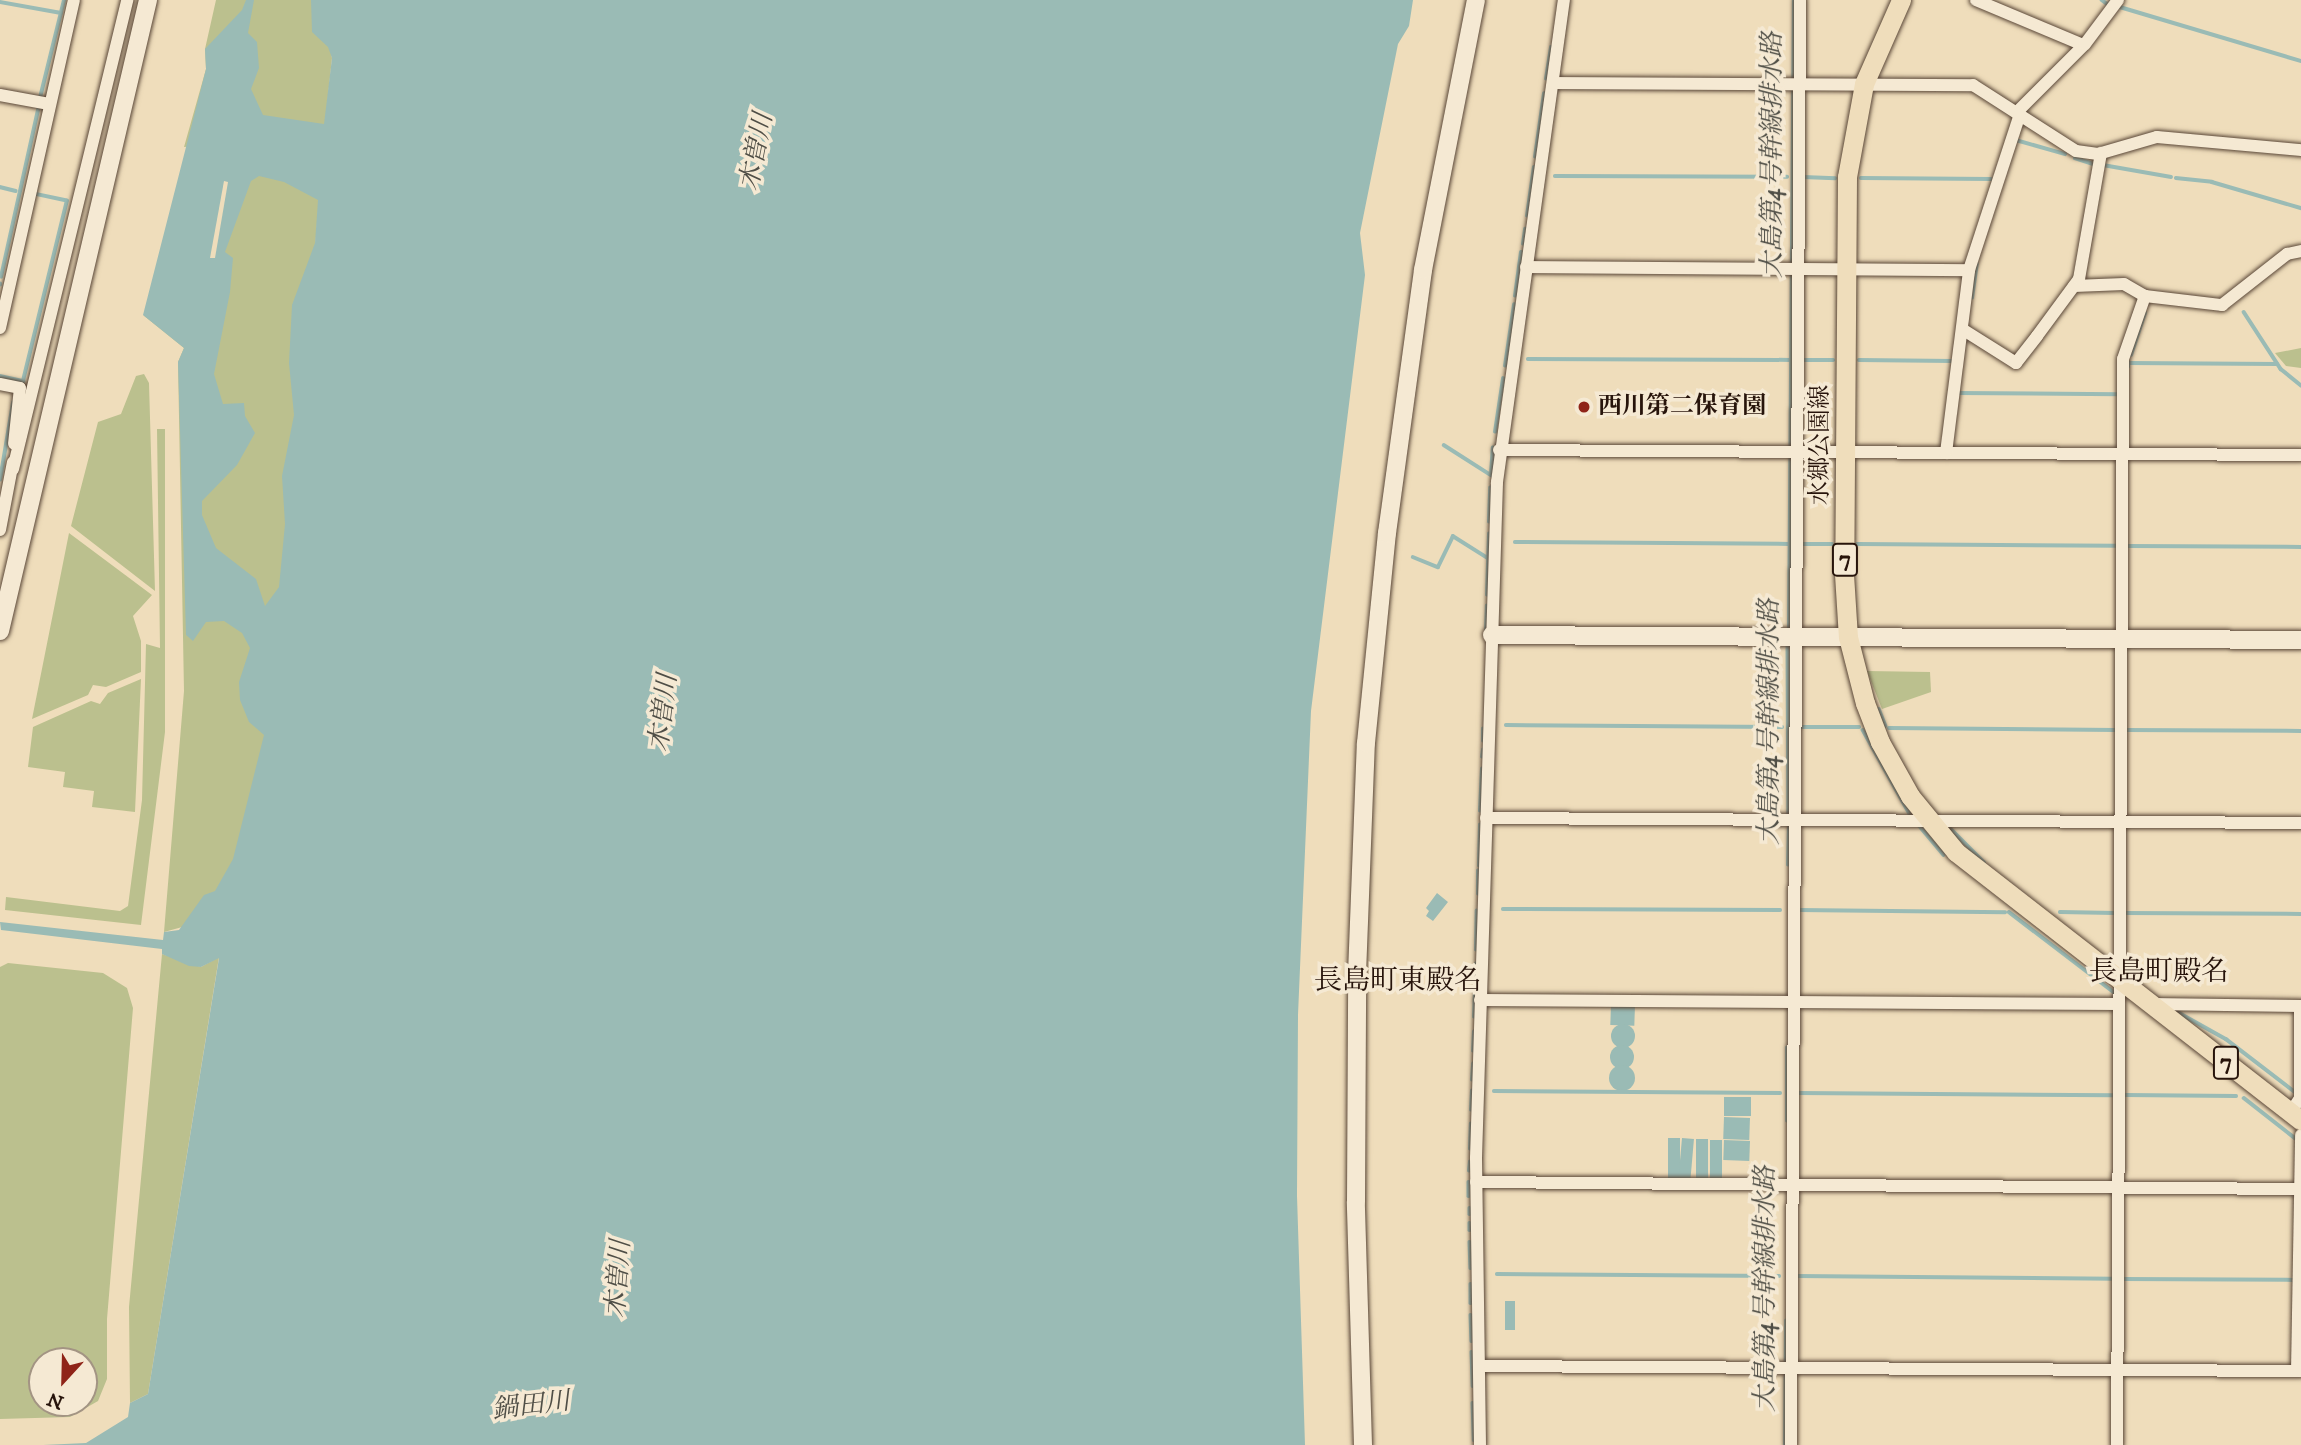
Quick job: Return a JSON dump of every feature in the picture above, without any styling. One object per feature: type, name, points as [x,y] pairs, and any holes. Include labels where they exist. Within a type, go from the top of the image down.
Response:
[{"type":"main road","name":"水郷公園線","points":[[1902,0],[1864,84],[1847,177],[1847,637],[1880,742],[1928,820],[1985,878],[2296,1117]]},
{"type":"street","points":[[0,328],[5,281],[74,0]]},
{"type":"street","points":[[0,530],[127,0]]},
{"type":"street","points":[[0,631],[148,0]]},
{"type":"street","points":[[1363,1445],[1356,1135],[1366,743],[1387,533],[1423,270],[1476,0]]},
{"type":"street","points":[[1479,1445],[1476,1182],[1499,450],[1564,0]]},
{"type":"street","points":[[1791,1445],[1787,1368],[1790,636],[1795,85],[1800,0]]},
{"type":"street","points":[[1976,0],[2083,46]]},
{"type":"street","points":[[1946,453],[1969,270],[2019,113],[2083,46],[2118,0]]},
{"type":"street","points":[[1553,83],[1973,85],[2076,151],[2101,153],[2157,137],[2301,150]]},
{"type":"street","points":[[0,95],[49,104]]},
{"type":"street","points":[[1962,329],[2016,363],[2079,279],[2101,153]]},
{"type":"street","points":[[2074,286],[2124,284],[2146,296],[2222,305],[2287,254],[2301,251]]},
{"type":"street","points":[[1526,267],[1969,270]]},
{"type":"street","points":[[2116,1445],[2123,359],[2146,296]]},
{"type":"street","points":[[0,384],[20,388],[13,469]]},
{"type":"street","points":[[1499,450],[2301,455]]},
{"type":"street","points":[[1492,635],[2301,640]]},
{"type":"street","points":[[1486,818],[2301,823]]},
{"type":"street","points":[[1480,1000],[2119,1004]]},
{"type":"street","points":[[2151,1004],[2300,1006],[2300,1098],[2296,1117]]},
{"type":"street","points":[[1479,1366],[2299,1371],[2301,1135]]},
{"type":"street","points":[[1476,1182],[2300,1189]]},
{"type":"green space","points":[[216,0],[320,0],[332,58],[324,134],[184,147],[206,69],[205,49]]},
{"type":"green space","points":[[234,169],[320,185],[283,660],[226,915],[164,932],[184,691],[178,362],[184,348],[143,315],[155,320]]},
{"type":"green space","points":[[2301,348],[2301,368],[2286,366],[2275,353]]},
{"type":"green space","points":[[144,374],[149,383],[155,591],[71,526],[98,422],[121,414],[136,376]]},
{"type":"green space","points":[[157,429],[165,429],[165,732],[141,925],[5,910],[6,897],[120,911],[128,906],[142,800],[146,644],[160,648]]},
{"type":"green space","points":[[69,533],[152,595],[133,616],[141,641],[141,672],[106,687],[93,685],[88,695],[32,719]]},
{"type":"green space","points":[[1867,671],[1930,672],[1931,692],[1882,709]]},
{"type":"green space","points":[[141,679],[135,812],[92,807],[94,791],[63,787],[65,772],[28,767],[33,727],[91,701],[100,704],[108,693]]},
{"type":"green space","points":[[162,954],[201,967],[219,957],[148,1394],[130,1403],[129,1307]]},
{"type":"green space","points":[[8,963],[103,973],[127,988],[133,1008],[107,1319],[107,1379],[98,1401],[98,1347],[28,1347],[28,1417],[70,1417],[0,1419],[0,967]]},
{"type":"water","points":[[246,0],[254,0],[248,33],[257,42],[259,68],[251,89],[263,115],[324,124],[332,58],[328,47],[312,32],[311,0],[1413,0],[1409,26],[1398,44],[1360,233],[1365,275],[1311,711],[1298,1015],[1297,1196],[1305,1445],[43,1445],[86,1443],[128,1417],[130,1403],[148,1394],[219,958],[201,967],[189,966],[162,954],[162,949],[1,930],[0,922],[163,940],[164,932],[179,930],[204,895],[215,891],[233,859],[264,735],[249,722],[240,700],[239,682],[250,648],[242,633],[224,621],[206,622],[193,641],[186,635],[178,362],[184,348],[143,315],[206,69],[205,49],[242,10]],"holes":[[[259,176],[284,182],[318,200],[315,243],[292,305],[289,363],[294,415],[282,476],[285,524],[279,587],[265,606],[256,579],[216,548],[202,515],[202,501],[237,465],[255,433],[245,416],[244,403],[223,404],[214,374],[230,292],[233,258],[225,252],[251,181]]]},
{"type":"water","points":[[1437,893],[1448,902],[1433,921],[1426,916],[1429,911],[1426,908]]},
{"type":"water","points":[[1611,1005],[1635,1006],[1634,1026],[1610,1025]]},
{"type":"water","points":[[1623,1024],[1632,1027],[1635,1036],[1632,1045],[1623,1048],[1614,1045],[1611,1036],[1614,1027]]},
{"type":"water","points":[[1622,1045],[1631,1048],[1634,1057],[1631,1066],[1622,1069],[1613,1066],[1610,1057],[1613,1048]]},
{"type":"water","points":[[1622,1065],[1631,1069],[1635,1078],[1631,1087],[1622,1091],[1613,1087],[1609,1078],[1613,1069]]},
{"type":"water","points":[[1724,1097],[1751,1097],[1751,1116],[1724,1116]]},
{"type":"water","points":[[1724,1117],[1750,1118],[1749,1140],[1723,1139]]},
{"type":"water","points":[[1668,1138],[1680,1138],[1680,1179],[1668,1179]]},
{"type":"water","points":[[1682,1138],[1694,1139],[1690,1180],[1678,1179]]},
{"type":"water","points":[[1696,1139],[1708,1139],[1708,1179],[1696,1179]]},
{"type":"water","points":[[1710,1140],[1722,1140],[1722,1180],[1710,1180]]},
{"type":"water","points":[[1724,1140],[1750,1141],[1749,1161],[1723,1160]]},
{"type":"water","points":[[1505,1301],[1515,1301],[1515,1330],[1505,1330]]},
{"type":"pier","points":[[224,181],[228,182],[215,258],[210,258]]},
{"type":"waterway","points":[[40,98],[64,0]]},
{"type":"waterway","name":"大島第4号幹線排水路","points":[[1789,631],[1794,0]]},
{"type":"waterway","points":[[2102,0],[2109,5]]},
{"type":"waterway","points":[[0,2],[61,13]]},
{"type":"waterway","points":[[2120,7],[2301,61]]},
{"type":"waterway","points":[[1546,79],[1551,47]]},
{"type":"waterway","points":[[1535,157],[1544,94]]},
{"type":"waterway","points":[[1,277],[39,105]]},
{"type":"waterway","points":[[2016,140],[2065,154]]},
{"type":"waterway","points":[[2075,158],[2093,164]]},
{"type":"waterway","points":[[2103,165],[2171,177]]},
{"type":"waterway","points":[[1527,216],[1534,167]]},
{"type":"waterway","points":[[1555,176],[1787,177]]},
{"type":"waterway","points":[[1803,177],[1835,178]]},
{"type":"waterway","points":[[1861,178],[1991,179]]},
{"type":"waterway","points":[[2176,178],[2212,182],[2301,208]]},
{"type":"waterway","points":[[0,187],[16,191]]},
{"type":"waterway","points":[[0,376],[23,381],[67,201],[33,194]]},
{"type":"waterway","points":[[1523,244],[1525,229]]},
{"type":"waterway","points":[[1515,296],[1521,252]]},
{"type":"waterway","points":[[1972,298],[1977,264]]},
{"type":"waterway","points":[[1505,366],[1514,305]]},
{"type":"waterway","points":[[2244,312],[2281,369],[2301,385]]},
{"type":"waterway","points":[[2131,355],[2145,313]]},
{"type":"waterway","points":[[1528,359],[1791,360]]},
{"type":"waterway","points":[[1801,360],[1833,360]]},
{"type":"waterway","points":[[1859,360],[1953,361]]},
{"type":"waterway","points":[[2128,367],[2128,363],[2277,364]]},
{"type":"waterway","points":[[1495,432],[1503,379]]},
{"type":"waterway","points":[[1957,393],[2118,394]]},
{"type":"waterway","points":[[0,480],[13,403]]},
{"type":"waterway","points":[[1444,445],[1491,475]]},
{"type":"waterway","points":[[1491,474],[1493,448]]},
{"type":"waterway","points":[[1489,522],[1490,488]]},
{"type":"waterway","points":[[1487,595],[1489,534]]},
{"type":"waterway","points":[[1413,557],[1438,567],[1453,536],[1488,558]]},
{"type":"waterway","points":[[1515,542],[1789,544]]},
{"type":"waterway","points":[[1801,544],[1832,544]]},
{"type":"waterway","points":[[1857,544],[2116,546]]},
{"type":"waterway","points":[[2128,546],[2301,547]]},
{"type":"waterway","points":[[1486,631],[1487,606]]},
{"type":"waterway","name":"大島第4号幹線排水路","points":[[1788,642],[1789,816]]},
{"type":"waterway","points":[[1879,709],[1886,726]]},
{"type":"waterway","points":[[1506,725],[1782,727]]},
{"type":"waterway","points":[[1800,727],[1859,727]]},
{"type":"waterway","points":[[1889,728],[2115,730]]},
{"type":"waterway","points":[[1483,729],[1483,741]]},
{"type":"waterway","points":[[1863,730],[1910,814]]},
{"type":"waterway","points":[[2127,730],[2301,731]]},
{"type":"waterway","points":[[1482,757],[1483,750]]},
{"type":"waterway","points":[[1480,811],[1482,769]]},
{"type":"waterway","name":"大島第4号幹線排水路","points":[[1788,865],[1789,824]]},
{"type":"waterway","points":[[1918,824],[1944,855]]},
{"type":"waterway","points":[[1479,866],[1480,825]]},
{"type":"waterway","points":[[1948,826],[1984,862]]},
{"type":"waterway","points":[[1478,871],[1478,894]]},
{"type":"waterway","points":[[1503,909],[1780,910]]},
{"type":"waterway","points":[[1799,910],[2005,912]]},
{"type":"waterway","points":[[1476,950],[1477,911]]},
{"type":"waterway","points":[[2009,912],[2115,993]]},
{"type":"waterway","points":[[2060,912],[2114,913]]},
{"type":"waterway","points":[[2124,913],[2301,914]]},
{"type":"waterway","points":[[1474,1017],[1476,964]]},
{"type":"waterway","points":[[2174,1010],[2226,1039],[2295,1092]]},
{"type":"waterway","points":[[1473,1051],[1474,1032]]},
{"type":"waterway","name":"大島第4号幹線排水路","points":[[1787,1048],[1787,1121]]},
{"type":"waterway","points":[[1472,1080],[1473,1064]]},
{"type":"waterway","points":[[1471,1110],[1472,1091]]},
{"type":"waterway","points":[[1494,1091],[1780,1093]]},
{"type":"waterway","points":[[1798,1093],[2113,1095]]},
{"type":"waterway","points":[[2125,1095],[2236,1096]]},
{"type":"waterway","points":[[2244,1098],[2295,1138]]},
{"type":"waterway","points":[[1470,1149],[1471,1124]]},
{"type":"waterway","points":[[1469,1171],[1470,1162]]},
{"type":"waterway","points":[[1469,1182],[1469,1196]]},
{"type":"waterway","points":[[1470,1208],[1470,1214]]},
{"type":"waterway","points":[[1470,1223],[1470,1230]]},
{"type":"waterway","points":[[1470,1242],[1471,1268]]},
{"type":"waterway","points":[[1497,1274],[1779,1276]]},
{"type":"waterway","points":[[1796,1276],[2113,1279]]},
{"type":"waterway","points":[[2123,1279],[2294,1280]]},
{"type":"waterway","points":[[1471,1284],[1471,1303]]},
{"type":"waterway","points":[[1471,1315],[1472,1341]]},
{"type":"waterway","name":"大島第4号幹線排水路","points":[[1785,1445],[1786,1321]]},
{"type":"waterway","points":[[1472,1352],[1473,1386]]},
{"type":"waterway","points":[[1473,1403],[1474,1440]]},
{"type":"place","name":"西川第二保育園","points":[[1584,407]]},
{"type":"district","name":"長島町殿名","points":[[2159,972]]},
{"type":"district","name":"長島町東殿名","points":[[1398,981]]},
{"type":"water label","name":"木曽川","points":[[757,152]]},
{"type":"water label","name":"木曽川","points":[[664,713]]},
{"type":"water label","name":"木曽川","points":[[619,1279]]},
{"type":"water label","name":"鍋田川","points":[[531,1406]]}]
